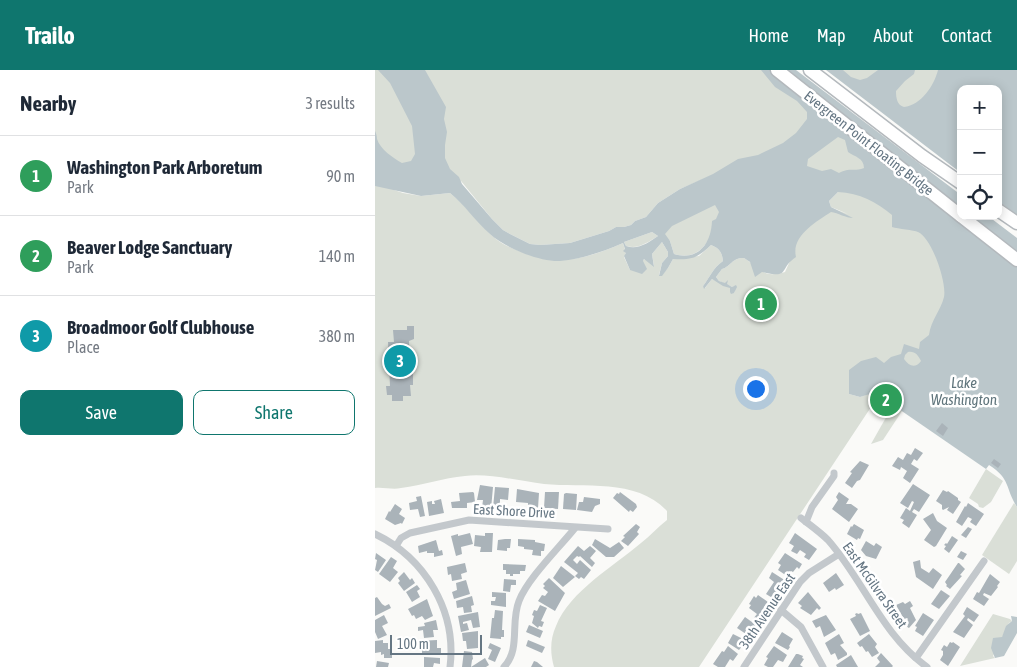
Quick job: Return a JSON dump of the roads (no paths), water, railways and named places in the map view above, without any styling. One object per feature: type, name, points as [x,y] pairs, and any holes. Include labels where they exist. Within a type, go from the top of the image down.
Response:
[{"type":"highway","name":"Evergreen Point Floating Bridge","points":[[777,70],[957,213]]},
{"type":"highway","name":"Evergreen Point Floating Bridge","points":[[810,70],[921,156],[957,180]]},
{"type":"highway","points":[[1002,213],[1017,223]]},
{"type":"highway","name":"Evergreen Point Floating Bridge","points":[[966,220],[1017,260]]},
{"type":"street","name":"East McGilvra Street","points":[[834,473],[834,476],[804,520],[825,537],[854,575],[883,622],[916,658],[927,667]]},
{"type":"street","name":"East Shore Drive","points":[[396,546],[401,538],[410,533],[469,520],[608,529]]},
{"type":"street","points":[[504,667],[509,662],[514,650],[518,603],[525,589],[575,528]]},
{"type":"street","points":[[375,534],[396,546],[426,574],[441,602],[450,631],[450,667]]},
{"type":"street","name":"38th Avenue East","points":[[744,667],[800,582],[809,573],[839,554]]},
{"type":"street","points":[[916,658],[984,561]]},
{"type":"street","points":[[781,610],[801,627],[823,667]]},
{"type":"water","name":"Lake Washington","points":[[378,70],[425,70],[446,107],[444,119],[447,132],[445,158],[450,169],[459,177],[462,184],[503,230],[530,244],[570,243],[616,227],[631,225],[635,221],[646,217],[658,203],[680,189],[713,174],[738,159],[758,155],[783,143],[796,133],[807,119],[807,112],[797,101],[775,87],[761,70],[843,70],[851,77],[860,80],[867,78],[878,70],[915,70],[914,74],[896,91],[897,101],[904,107],[916,103],[926,94],[938,70],[1017,70],[1017,507],[1004,479],[996,470],[989,465],[986,469],[893,405],[883,390],[860,397],[849,394],[849,370],[861,361],[876,357],[884,363],[891,357],[901,354],[904,344],[919,349],[920,342],[929,335],[944,297],[941,272],[928,243],[918,232],[892,227],[892,215],[880,206],[861,196],[838,192],[829,201],[831,207],[853,218],[831,212],[812,225],[797,243],[795,249],[796,257],[781,273],[771,274],[762,272],[755,277],[750,262],[744,258],[734,261],[722,269],[716,277],[719,281],[725,283],[728,280],[727,284],[732,287],[736,285],[734,293],[731,294],[730,288],[712,279],[704,289],[703,286],[723,261],[720,251],[711,245],[694,257],[673,259],[662,276],[659,276],[662,263],[668,256],[668,252],[662,242],[652,254],[654,267],[644,259],[643,261],[647,269],[642,274],[630,270],[624,256],[626,253],[623,251],[625,249],[623,243],[576,259],[552,261],[533,257],[513,249],[496,239],[450,193],[421,196],[375,186],[375,131],[377,139],[384,150],[402,163],[411,161],[415,154],[412,126],[390,83]],"holes":[[[838,137],[845,140],[848,152],[861,160],[864,168],[846,170],[839,173],[831,169],[822,171],[807,166],[808,159]],[[715,205],[719,212],[716,219],[712,221],[706,244],[696,253],[682,256],[674,254],[670,241],[665,234],[672,226]],[[652,232],[658,236],[647,243],[635,247],[626,246],[624,242]],[[908,352],[913,352],[921,361],[917,365],[912,366],[904,359]]]},
{"type":"water","points":[[1011,616],[1017,617],[1017,633],[1004,656],[995,658],[991,648],[993,638],[1002,637],[1006,626],[1012,621]]},
{"type":"place","name":"Washington Park Arboretum","points":[[761,304]]},
{"type":"place","name":"Broadmoor Golf Clubhouse","points":[[400,361]]},
{"type":"place","name":"Beaver Lodge Sanctuary","points":[[886,400]]}]
